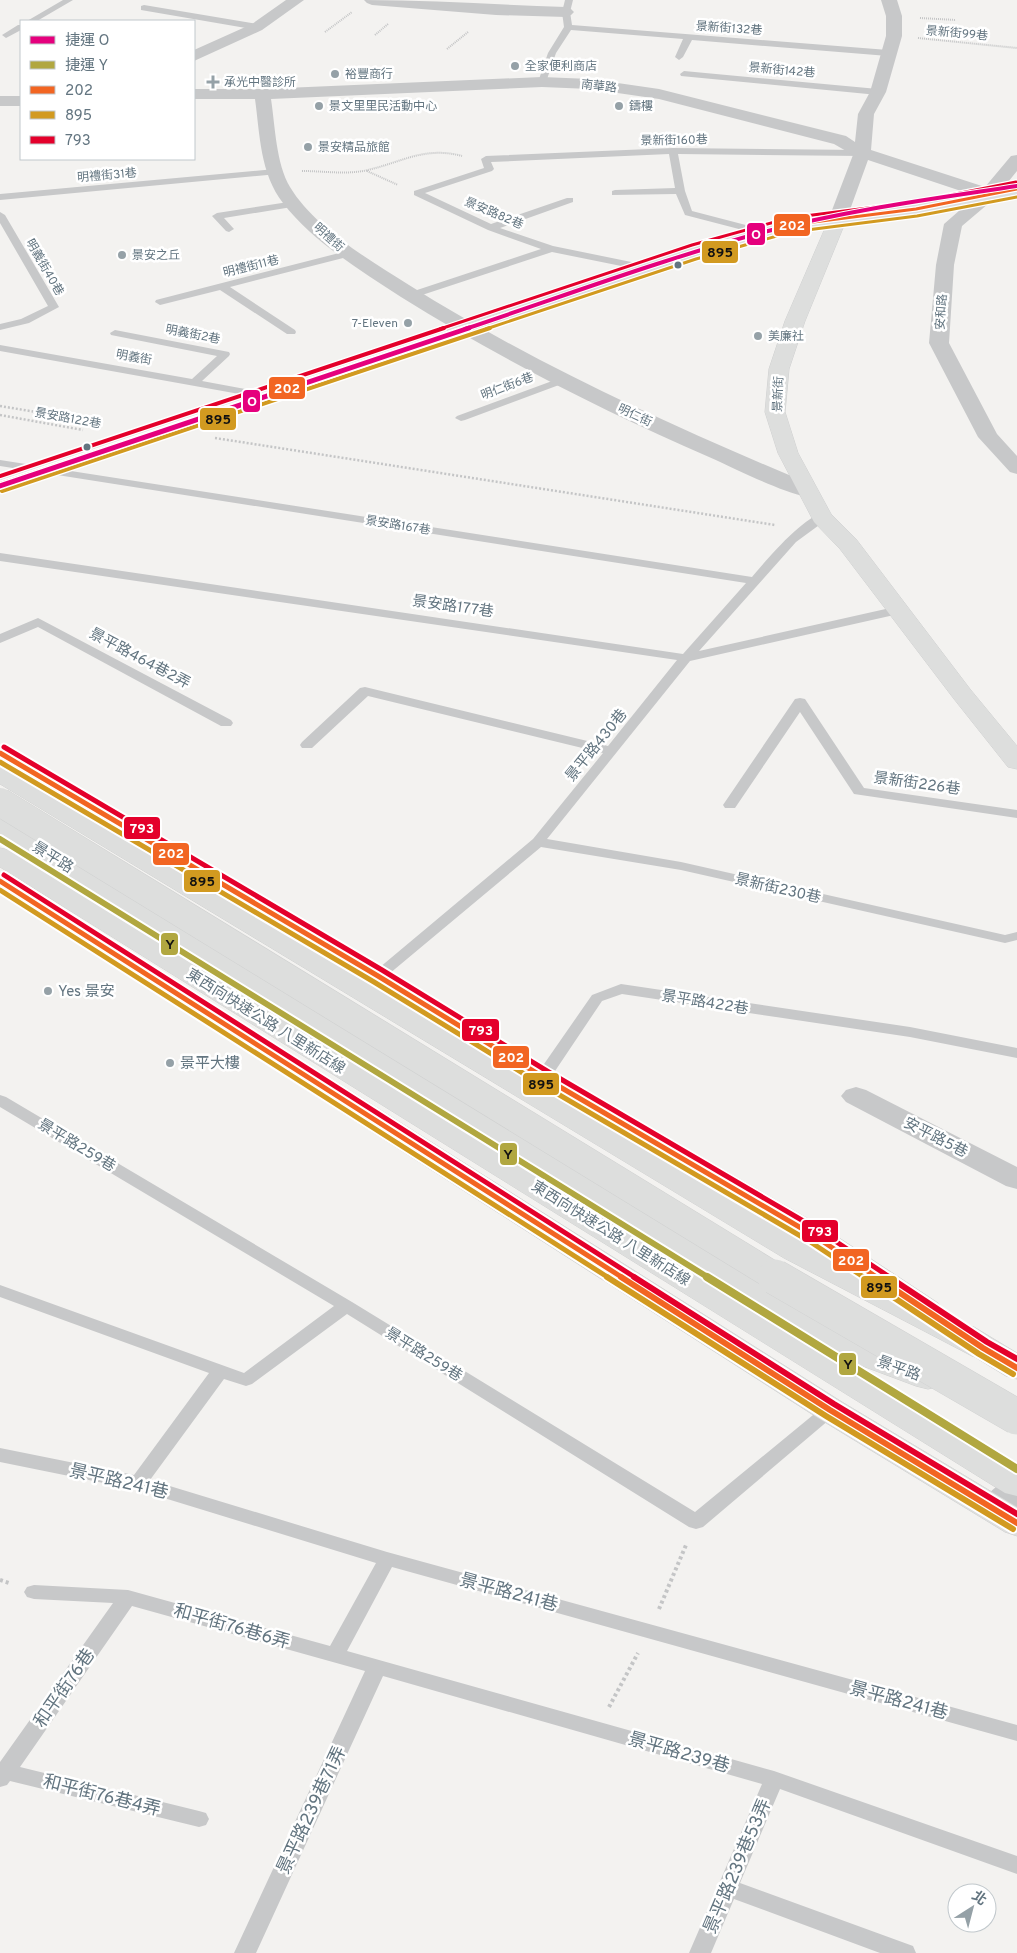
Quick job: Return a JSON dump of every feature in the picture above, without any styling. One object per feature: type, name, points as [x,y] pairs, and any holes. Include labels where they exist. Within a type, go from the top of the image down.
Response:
[{"type":"main road","points":[[0,484],[646,268],[762,232],[790,225],[916,208],[1017,189]]},
{"type":"main road","name":"景新街","points":[[838,218],[795,321],[779,369],[775,412],[788,453],[822,516],[848,544],[962,694],[1017,762]]},
{"type":"main road","points":[[0,753],[378,976],[543,1077],[813,1235],[1017,1368]]},
{"type":"main road","points":[[0,773],[796,1251],[984,1348]]},
{"type":"main road","points":[[0,802],[764,1271],[1017,1417]]},
{"type":"main road","name":"景平路","points":[[0,823],[828,1341],[924,1377],[1017,1398]]},
{"type":"main road","name":"東西向快速公路 八里新店線","points":[[0,856],[1017,1484]]},
{"type":"main road","points":[[0,882],[830,1410],[1010,1506]]},
{"type":"street","points":[[195,56],[257,27],[296,0]]},
{"type":"street","points":[[372,0],[496,10],[567,13]]},
{"type":"street","name":"景新街","points":[[838,218],[862,153],[866,114],[878,92],[894,36],[894,16],[889,0]]},
{"type":"street","name":"南華路","points":[[195,94],[262,94],[542,82],[590,84],[659,94],[840,140],[862,153],[989,194]]},
{"type":"street","name":"明禮街","points":[[262,94],[275,172],[280,186],[295,204],[348,254],[467,329]]},
{"type":"street","points":[[0,101],[20,101]]},
{"type":"street","name":"安和路","points":[[1017,160],[989,194],[953,224],[945,265],[939,343],[988,437],[1017,468]]},
{"type":"street","name":"明仁街","points":[[467,329],[634,416],[807,491]]},
{"type":"street","name":"安平路5巷","points":[[856,1096],[1017,1179]]},
{"type":"lane","points":[[33,20],[69,0]]},
{"type":"lane","points":[[144,8],[257,27]]},
{"type":"lane","points":[[542,82],[567,13]]},
{"type":"lane","name":"景新街132巷","points":[[567,13],[688,38],[888,53]]},
{"type":"lane","points":[[6,35],[20,28]]},
{"type":"lane","points":[[679,57],[688,38]]},
{"type":"lane","name":"景新街142巷","points":[[684,74],[878,92]]},
{"type":"lane","points":[[673,151],[680,191],[688,213],[762,232]]},
{"type":"lane","name":"景新街160巷","points":[[486,160],[673,151],[862,153]]},
{"type":"lane","name":"景安路82巷","points":[[417,193],[489,169],[486,160]]},
{"type":"lane","name":"明禮街31巷","points":[[0,197],[275,172]]},
{"type":"lane","points":[[615,193],[680,191]]},
{"type":"lane","name":"景安路82巷","points":[[417,193],[491,228],[551,249],[646,268]]},
{"type":"lane","points":[[491,228],[570,200]]},
{"type":"lane","points":[[229,229],[217,216],[295,204]]},
{"type":"lane","name":"明義街40巷","points":[[0,215],[54,307],[25,321],[0,326]]},
{"type":"lane","points":[[412,295],[551,249]]},
{"type":"lane","name":"明禮街11巷","points":[[160,302],[348,254]]},
{"type":"lane","points":[[222,286],[291,332]]},
{"type":"lane","name":"明義街2巷","points":[[116,333],[225,354],[195,382]]},
{"type":"lane","name":"明義街","points":[[0,348],[262,395]]},
{"type":"lane","name":"明仁街6巷","points":[[461,418],[563,380]]},
{"type":"lane","name":"景安路167巷","points":[[0,463],[755,581]]},
{"type":"lane","name":"景平路430巷","points":[[378,976],[538,842],[686,658],[792,539],[822,516]]},
{"type":"lane","name":"景安路177巷","points":[[0,557],[686,658],[899,610]]},
{"type":"lane","name":"景平路464巷2弄","points":[[0,639],[38,622],[226,723]]},
{"type":"lane","points":[[308,746],[365,691],[613,751]]},
{"type":"lane","name":"景新街226巷","points":[[730,805],[800,702],[859,791],[1017,814]]},
{"type":"lane","name":"景新街230巷","points":[[538,842],[681,866],[1005,939],[1017,936]]},
{"type":"lane","name":"景平路422巷","points":[[543,1077],[597,998],[621,989],[910,1032],[1017,1053]]},
{"type":"lane","name":"景平路259巷","points":[[0,1100],[346,1306],[696,1522]]},
{"type":"lane","points":[[0,1291],[246,1380],[346,1306]]},
{"type":"lane","points":[[138,1483],[221,1370]]},
{"type":"lane","points":[[696,1522],[830,1410]]},
{"type":"lane","name":"景平路241巷","points":[[0,1454],[138,1483],[387,1559],[1017,1732]]},
{"type":"lane","points":[[335,1655],[387,1559]]},
{"type":"lane","name":"和平街76巷6弄","points":[[34,1592],[128,1597],[335,1655]]},
{"type":"lane","name":"和平街76巷","points":[[2,1774],[128,1597]]},
{"type":"lane","name":"景平路239巷","points":[[335,1655],[774,1779],[1017,1865]]},
{"type":"lane","name":"景平路239巷71弄","points":[[245,1953],[377,1668]]},
{"type":"lane","name":"和平街76巷4弄","points":[[2,1774],[199,1819]]},
{"type":"lane","name":"景平路239巷53弄","points":[[700,1953],[774,1779]]},
{"type":"lane","points":[[728,1888],[904,1953]]},
{"type":"path","points":[[324,32],[354,11]]},
{"type":"path","points":[[894,16],[956,20]]},
{"type":"path","name":"景新街99巷","points":[[894,36],[1017,48]]},
{"type":"path","points":[[275,172],[366,171],[416,153],[451,152],[464,157],[483,157],[486,160]]},
{"type":"path","points":[[366,171],[417,193]]},
{"type":"path","points":[[0,406],[106,423]]},
{"type":"path","name":"景安路122巷","points":[[0,416],[133,438]]},
{"type":"path","points":[[160,430],[804,530]]},
{"type":"path","points":[[598,1730],[649,1631],[696,1522]]},
{"type":"metro line","name":"O","points":[[0,486],[658,264],[764,232],[896,204],[1017,186]]},
{"type":"metro line","name":"Y","points":[[0,839],[1017,1469]]},
{"type":"transit line","name":"793","points":[[0,476],[692,245],[789,218],[915,202],[1016,182]]},
{"type":"transit line","name":"202","points":[[0,484],[694,252],[790,225],[916,209],[1017,189]]},
{"type":"transit line","name":"895","points":[[2,491],[696,259],[791,232],[917,216],[1017,197]]},
{"type":"transit line","name":"793","points":[[4,747],[382,970],[547,1071],[817,1229],[987,1342],[1017,1359]]},
{"type":"transit line","name":"202","points":[[0,753],[378,976],[543,1077],[813,1235],[983,1348],[1017,1368]]},
{"type":"transit line","name":"895","points":[[0,762],[374,982],[539,1083],[809,1241],[979,1354],[1013,1374]]},
{"type":"transit line","name":"793","points":[[4,875],[834,1404],[1017,1514]]},
{"type":"transit line","name":"202","points":[[0,881],[830,1410],[1017,1523]]},
{"type":"transit line","name":"895","points":[[0,890],[826,1416],[1013,1529]]},
{"type":"place","name":"全家便利商店","points":[[515,66]]},
{"type":"place","name":"裕豐商行","points":[[335,74]]},
{"type":"place","name":"承光中醫診所","points":[[213,82]]},
{"type":"place","name":"景文里里民活動中心","points":[[319,106]]},
{"type":"place","name":"鑄樓","points":[[619,106]]},
{"type":"place","name":"景安精品旅館","points":[[308,147]]},
{"type":"place","name":"景安之丘","points":[[122,255]]},
{"type":"place","name":"7-Eleven","points":[[408,323]]},
{"type":"place","name":"美廉社","points":[[758,336]]},
{"type":"place","name":"Yes 景安","points":[[48,991]]},
{"type":"place","name":"景平大樓","points":[[170,1063]]}]
